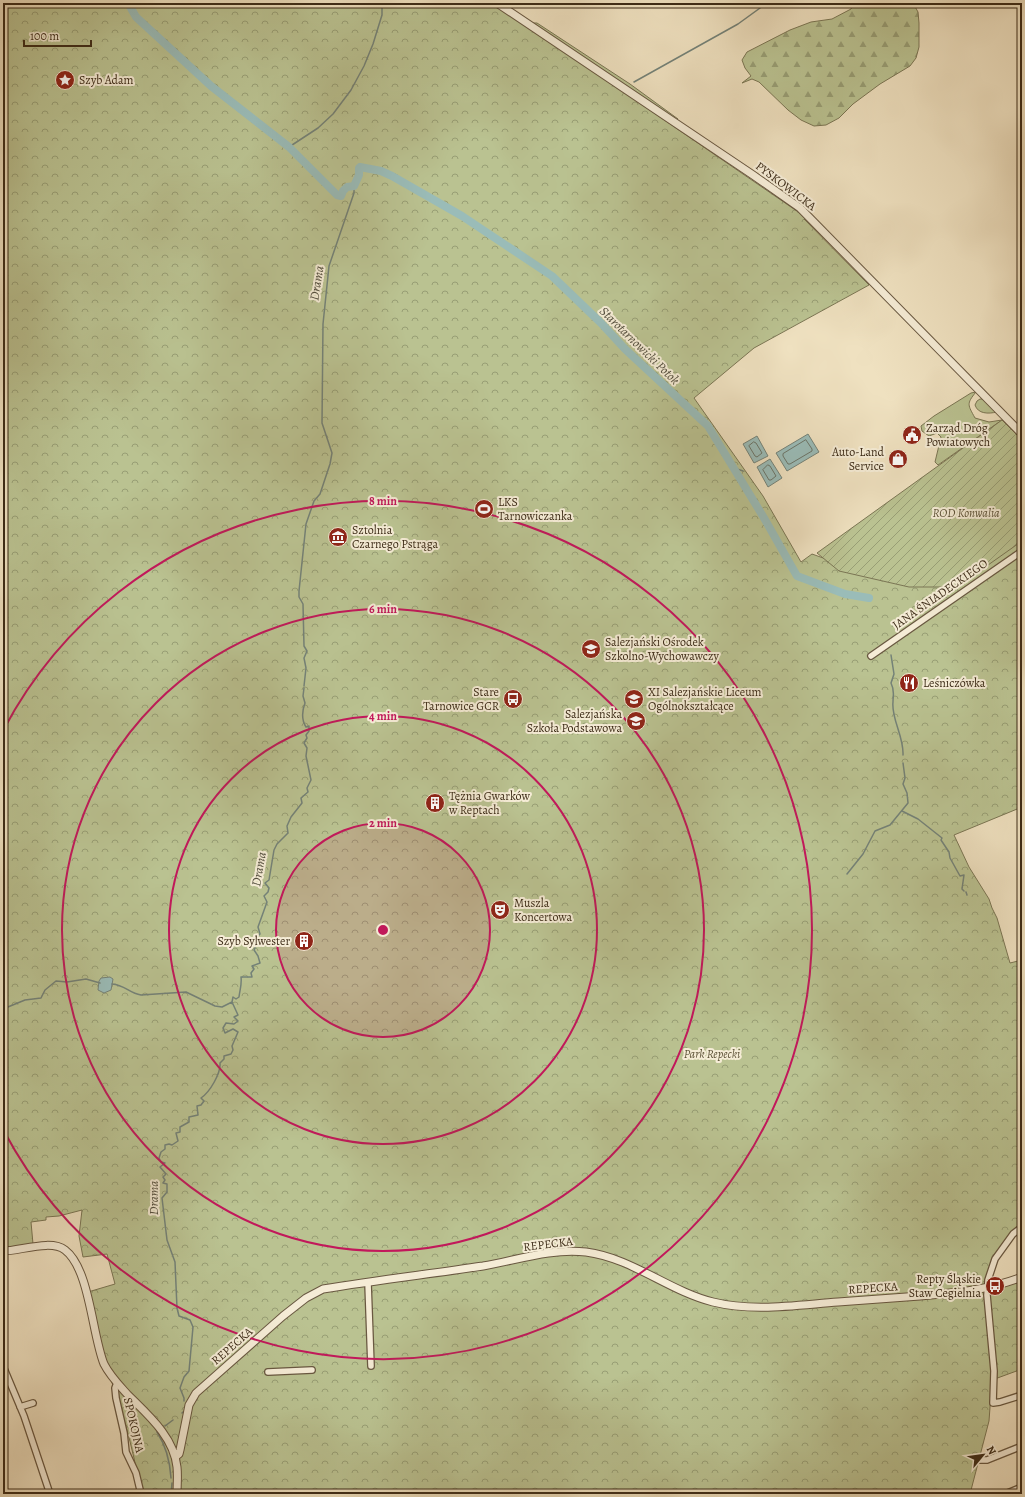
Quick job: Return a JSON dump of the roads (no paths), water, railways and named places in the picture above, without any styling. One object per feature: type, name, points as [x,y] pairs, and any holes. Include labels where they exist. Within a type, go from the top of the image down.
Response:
[{"type":"street","name":"PYSKOWICKA","points":[[497,3],[800,208],[1022,434]]},
{"type":"street","name":"JANA ŚNIADECKIEGO","points":[[871,656],[1022,551]]},
{"type":"street","points":[[1022,1227],[1013,1234],[995,1260],[988,1280],[990,1330],[994,1371],[994,1403],[1022,1395]]},
{"type":"street","points":[[3,1251],[54,1245],[64,1249],[70,1255],[81,1276],[87,1294],[100,1353],[108,1370],[117,1383],[157,1425],[175,1457],[177,1466],[177,1494]]},
{"type":"street","name":"REPECKA","points":[[175,1457],[179,1454],[185,1420],[191,1401],[201,1387],[283,1316],[306,1298],[324,1289],[484,1265],[548,1253],[574,1251],[597,1254],[623,1263],[700,1298],[730,1306],[745,1307],[885,1299],[988,1288],[1022,1277]]},
{"type":"street","points":[[368,1283],[371,1366]]},
{"type":"street","points":[[3,1366],[20,1407],[50,1494]]},
{"type":"street","points":[[268,1372],[312,1370]]},
{"type":"street","name":"SPOKOJNA","points":[[117,1383],[115,1388],[116,1398],[124,1433],[126,1452],[136,1473],[141,1494]]},
{"type":"street","points":[[20,1407],[33,1403]]},
{"type":"street","points":[[980,1460],[987,1460],[1022,1446]]},
{"type":"street","points":[[1005,1494],[1022,1487]]},
{"type":"water","points":[[808,434],[819,452],[787,471],[776,453]]},
{"type":"water","points":[[757,436],[768,456],[754,463],[743,444]]},
{"type":"water","points":[[770,459],[782,478],[768,487],[757,467]]},
{"type":"water","points":[[110,977],[113,979],[111,990],[104,993],[98,990],[99,981],[101,978]]},
{"type":"waterway","name":"Starotarnowicki Potok","points":[[128,3],[136,17],[211,86],[289,147],[337,195],[341,196],[347,187],[354,186],[359,175],[360,167],[381,171],[462,216],[552,276],[601,323],[625,349],[708,426],[764,518],[797,576],[845,594],[869,598]]},
{"type":"waterway","points":[[289,147],[318,128],[333,114],[351,90],[364,66],[373,44],[382,15],[382,3]]},
{"type":"waterway","points":[[634,82],[738,24],[767,3]]},
{"type":"waterway","name":"Drama","points":[[304,686],[306,668],[304,658],[307,651],[304,646],[303,604],[299,597],[299,591],[306,524],[314,501],[320,494],[332,453],[322,423],[323,324],[329,266],[354,193],[354,186]]},
{"type":"waterway","name":"Starotarnowicki Potok","points":[[734,468],[743,471]]},
{"type":"waterway","points":[[891,655],[894,674],[891,683],[893,690],[893,708],[902,741],[903,755]]},
{"type":"waterway","name":"Drama","points":[[184,1401],[180,1388],[184,1377],[189,1371],[193,1327],[190,1320],[179,1316],[177,1308],[175,1262],[167,1240],[162,1198],[167,1192],[167,1184],[163,1183],[165,1180],[163,1177],[166,1174],[160,1167],[165,1163],[161,1162],[159,1158],[161,1152],[165,1149],[165,1145],[172,1145],[178,1141],[176,1133],[180,1132],[180,1127],[189,1122],[189,1117],[198,1115],[197,1106],[201,1105],[204,1101],[201,1098],[214,1082],[219,1072],[220,1063],[224,1059],[224,1056],[231,1054],[233,1050],[232,1046],[238,1032],[233,1029],[225,1033],[223,1028],[226,1023],[234,1024],[238,1021],[234,1017],[238,1015],[232,1002],[233,997],[236,999],[239,997],[241,977],[252,977],[251,973],[254,969],[252,966],[260,963],[254,950],[258,942],[257,937],[260,934],[258,927],[267,902],[264,896],[268,892],[269,888],[265,883],[269,880],[274,850],[277,844],[288,833],[287,826],[291,817],[302,803],[301,798],[308,792],[307,788],[311,780],[306,756],[307,748],[304,743],[307,738],[306,735],[309,731],[309,726],[306,727],[303,718],[305,703],[303,696],[304,688]]},
{"type":"waterway","points":[[847,874],[863,854],[875,831],[890,825],[908,803],[907,793],[903,784],[905,778],[903,763]]},
{"type":"waterway","points":[[902,811],[918,819],[942,838],[941,840],[949,852],[950,858],[960,876],[964,875],[962,889],[964,891]]},
{"type":"waterway","points":[[3,1009],[25,1000],[41,998],[45,990],[56,981],[67,982],[86,979],[100,983]]},
{"type":"waterway","points":[[112,984],[141,995],[186,992],[215,1006],[222,1007],[232,1002]]},
{"type":"waterway","name":"Drama","points":[[165,1426],[173,1420]]},
{"type":"waterway","name":"Drama","points":[[157,1432],[167,1454],[171,1478]]},
{"type":"waterway","name":"Drama","points":[[171,1494],[172,1483]]},
{"type":"place","name":"Szyb Adam","points":[[65,80]]},
{"type":"place","name":"Zarząd Dróg Powiatowych","points":[[912,435]]},
{"type":"place","name":"Auto-Land Service","points":[[898,459]]},
{"type":"place","name":"LKS Tarnowiczanka","points":[[484,509]]},
{"type":"place","name":"Sztolnia Czarnego Pstrąga","points":[[338,537]]},
{"type":"place","name":"Salezjański Ośrodek Szkolno-Wychowawczy","points":[[591,649]]},
{"type":"place","name":"Leśniczówka","points":[[909,683]]},
{"type":"place","name":"Stare Tarnowice GCR","points":[[513,699]]},
{"type":"place","name":"XI Salezjańskie Liceum Ogólnokształcące","points":[[634,699]]},
{"type":"place","name":"Salezjańska Szkoła Podstawowa","points":[[636,721]]},
{"type":"place","name":"Tężnia Gwarków w Reptach","points":[[435,803]]},
{"type":"place","name":"Muszla Koncertowa","points":[[500,910]]},
{"type":"place","name":"Szyb Sylwester","points":[[304,941]]},
{"type":"place","name":"Repty Śląskie Staw Cegielnia","points":[[995,1286]]},
{"type":"park label","name":"ROD Konwalia","points":[[966,513]]},
{"type":"park label","name":"Park Repecki","points":[[712,1054]]}]
